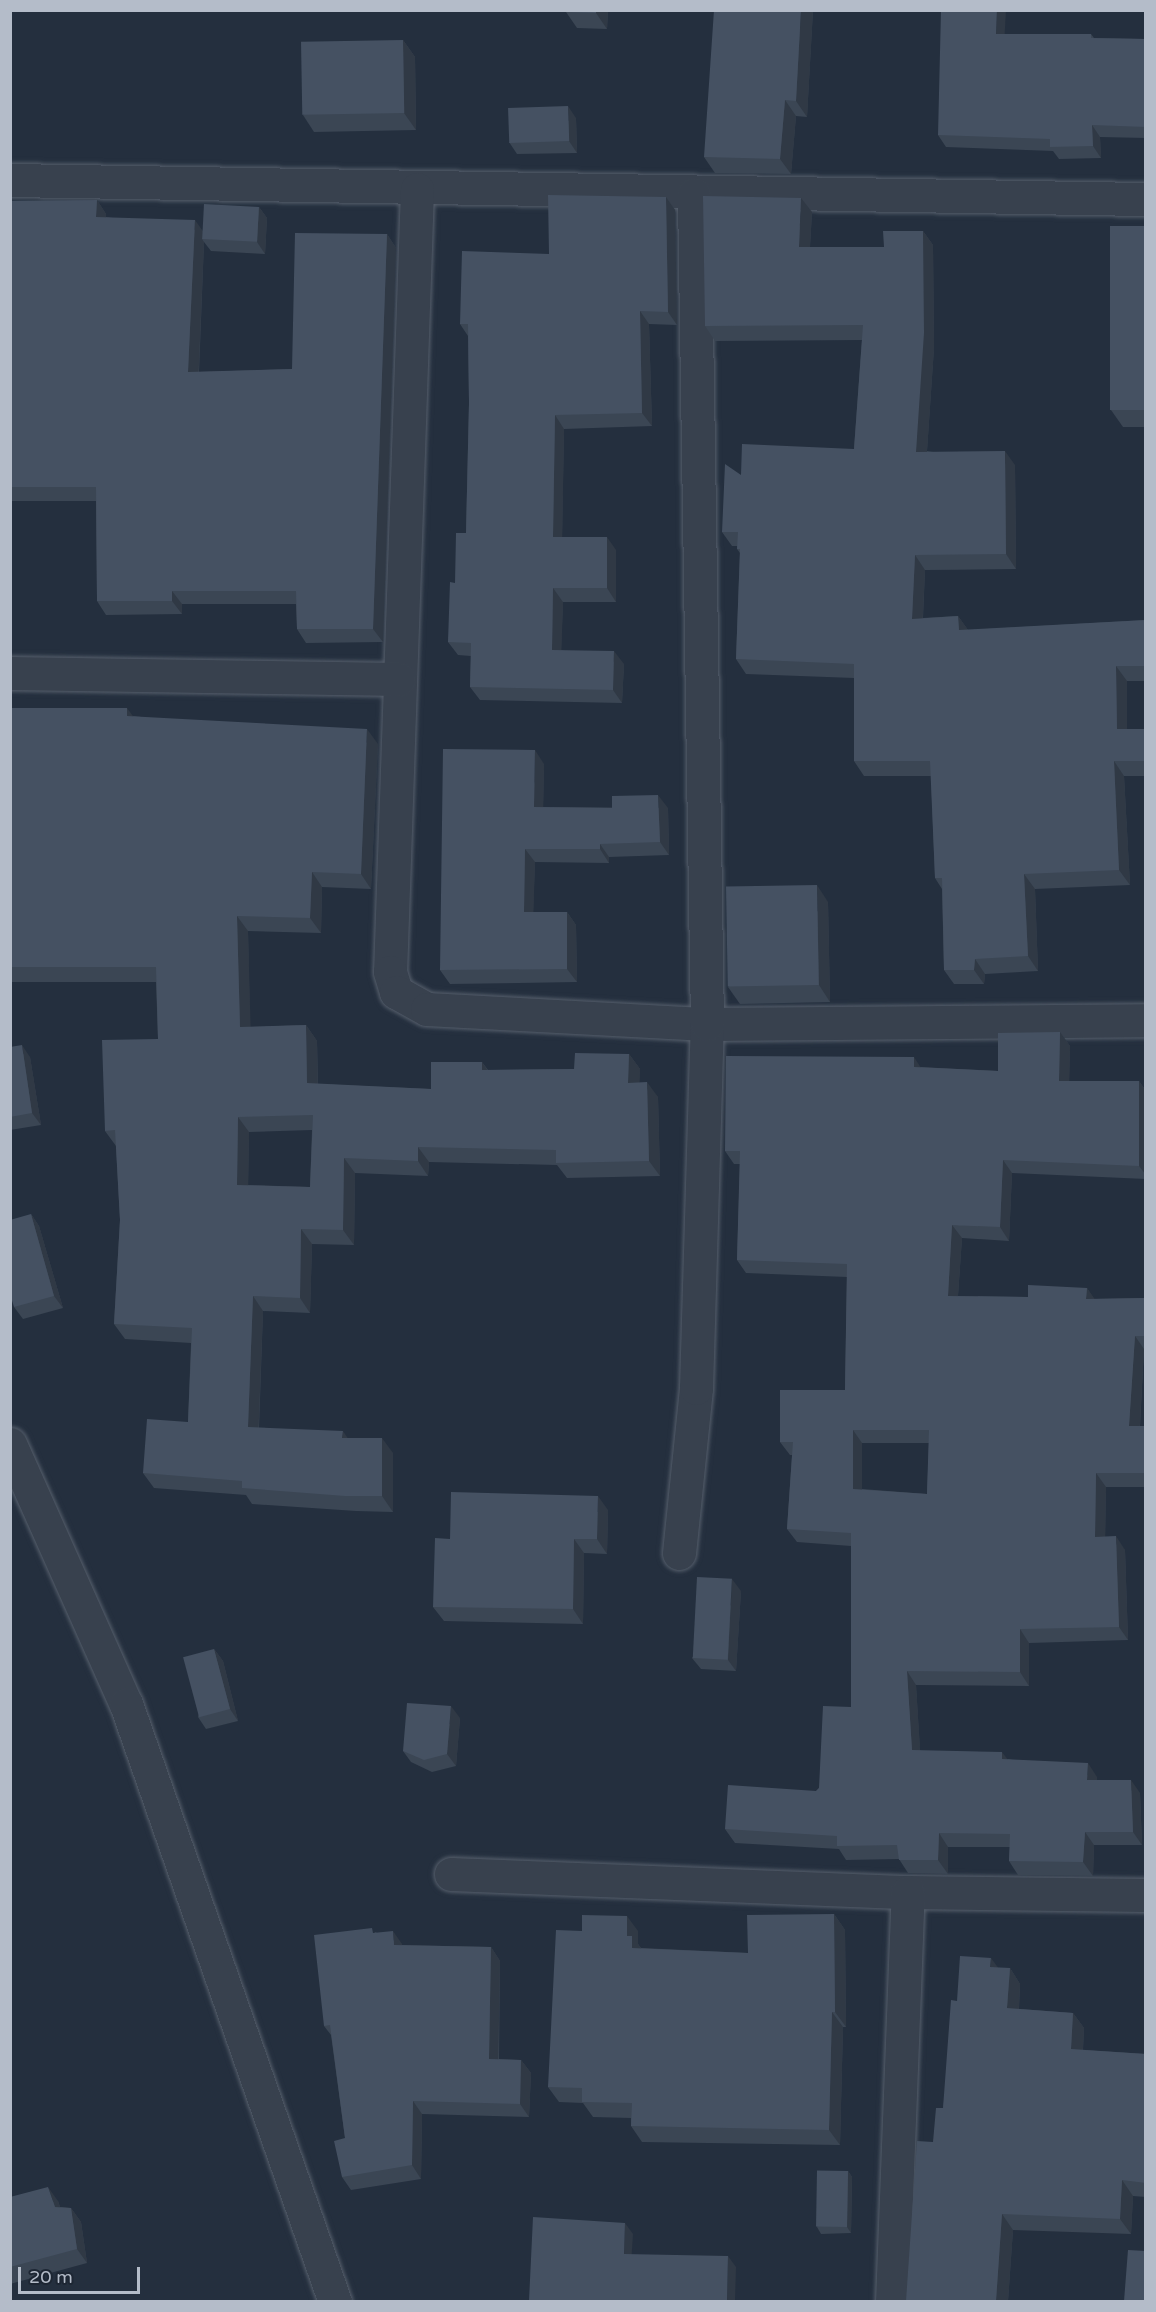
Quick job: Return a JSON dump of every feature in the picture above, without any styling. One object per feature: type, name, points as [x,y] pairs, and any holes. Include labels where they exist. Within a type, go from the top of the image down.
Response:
[{"type":"street","points":[[10,180],[694,194],[1146,199]]},
{"type":"street","points":[[417,189],[390,972],[396,992],[428,1009],[707,1024],[1146,1020]]},
{"type":"street","points":[[679,1553],[696,1388],[707,1024],[694,194]]},
{"type":"street","points":[[10,673],[399,679]]},
{"type":"street","points":[[10,1444],[126,1704],[335,2301]]},
{"type":"street","points":[[451,1874],[908,1892],[1146,1895]]},
{"type":"street","points":[[892,2301],[908,1892]]},
{"type":"building","points":[[566,10],[596,10],[596,13],[566,12]]},
{"type":"building","points":[[714,10],[801,10],[796,101],[785,100],[780,159],[704,157]]},
{"type":"building","points":[[941,10],[997,10],[996,34],[1091,34],[1091,38],[1146,39],[1146,127],[1092,125],[1093,146],[1050,147],[1050,139],[938,135]]},
{"type":"building","points":[[403,40],[404,113],[302,115],[301,42]]},
{"type":"building","points":[[568,106],[569,141],[509,143],[508,108]]},
{"type":"building","points":[[548,195],[666,197],[668,312],[640,311],[642,413],[555,415],[553,537],[607,537],[607,588],[553,588],[552,650],[614,651],[613,690],[470,687],[471,643],[448,642],[450,582],[455,583],[456,533],[466,533],[468,324],[460,324],[462,251],[549,254]]},
{"type":"building","points":[[703,196],[801,198],[799,247],[884,247],[883,231],[923,231],[924,333],[916,452],[1005,451],[1006,554],[915,555],[912,619],[958,616],[959,630],[1146,620],[1146,666],[1116,666],[1117,729],[1146,729],[1146,761],[1114,761],[1119,870],[1024,874],[1028,956],[975,959],[974,970],[944,970],[942,878],[935,878],[930,761],[854,761],[854,664],[736,659],[740,549],[737,549],[738,532],[722,532],[725,464],[741,475],[742,444],[854,449],[863,325],[705,326]]},
{"type":"building","points":[[97,200],[96,217],[195,220],[188,372],[292,369],[295,233],[387,234],[373,629],[297,629],[296,591],[172,591],[172,601],[97,601],[96,487],[10,487],[10,201]]},
{"type":"building","points":[[204,204],[259,207],[257,242],[202,239]]},
{"type":"building","points":[[1110,226],[1146,226],[1146,410],[1110,410]]},
{"type":"building","points":[[10,708],[127,708],[127,716],[367,729],[361,874],[312,872],[310,918],[237,916],[240,1027],[306,1025],[307,1083],[431,1089],[431,1062],[482,1062],[482,1070],[574,1069],[575,1053],[629,1054],[628,1083],[647,1082],[649,1161],[556,1163],[556,1150],[418,1147],[418,1161],[344,1158],[343,1230],[301,1229],[300,1298],[253,1296],[248,1427],[343,1431],[342,1438],[382,1438],[382,1496],[345,1496],[242,1488],[242,1481],[143,1473],[147,1419],[188,1422],[192,1328],[114,1324],[120,1220],[115,1130],[105,1131],[102,1040],[158,1039],[156,967],[10,967]],"holes":[[[313,1115],[310,1187],[237,1185],[238,1117]]]},
{"type":"building","points":[[443,749],[535,750],[534,807],[612,808],[612,796],[658,795],[660,842],[600,844],[600,849],[525,849],[524,912],[567,912],[567,969],[440,970]]},
{"type":"building","points":[[817,885],[819,985],[728,987],[726,887]]},
{"type":"building","points":[[1060,1032],[1059,1081],[1139,1081],[1139,1166],[1003,1160],[1000,1227],[952,1225],[948,1296],[1028,1297],[1028,1285],[1087,1288],[1086,1299],[1146,1298],[1146,1336],[1135,1336],[1129,1426],[1146,1426],[1146,1473],[1096,1473],[1095,1537],[1116,1536],[1119,1627],[1020,1629],[1020,1672],[907,1671],[912,1750],[1002,1752],[1002,1759],[1088,1763],[1087,1780],[1131,1780],[1133,1832],[1085,1832],[1083,1862],[1009,1861],[1010,1834],[939,1833],[938,1860],[899,1860],[897,1845],[837,1846],[837,1836],[725,1829],[728,1785],[816,1791],[819,1788],[823,1706],[851,1707],[851,1533],[787,1529],[793,1442],[780,1442],[780,1390],[845,1390],[847,1264],[737,1260],[740,1151],[725,1151],[726,1056],[914,1057],[914,1067],[998,1071],[998,1033]],"holes":[[[853,1430],[929,1430],[927,1494],[853,1489]]]},
{"type":"building","points":[[22,1045],[32,1113],[10,1117],[10,1047]]},
{"type":"building","points":[[31,1214],[54,1296],[14,1307],[10,1294],[10,1220]]},
{"type":"building","points":[[451,1492],[598,1496],[597,1539],[574,1539],[573,1609],[433,1607],[435,1538],[450,1539]]},
{"type":"building","points":[[697,1577],[732,1579],[728,1660],[693,1658]]},
{"type":"building","points":[[214,1649],[230,1709],[199,1717],[183,1657]]},
{"type":"building","points":[[407,1703],[451,1706],[447,1754],[424,1760],[403,1751]]},
{"type":"building","points":[[834,1914],[835,2012],[832,2012],[829,2130],[631,2126],[632,2103],[582,2102],[582,2088],[548,2087],[556,1930],[582,1931],[582,1915],[627,1916],[627,1936],[632,1936],[632,1948],[748,1953],[747,1915]]},
{"type":"building","points":[[372,1928],[373,1933],[393,1931],[394,1945],[491,1947],[489,2059],[521,2060],[520,2104],[413,2101],[412,2165],[342,2177],[334,2141],[345,2138],[330,2025],[324,2026],[314,1935]]},
{"type":"building","points":[[960,1956],[991,1958],[990,1967],[1010,1968],[1007,2008],[1073,2013],[1071,2049],[1146,2054],[1146,2183],[1122,2180],[1120,2219],[1002,2214],[996,2301],[906,2301],[917,2141],[933,2142],[936,2108],[943,2108],[951,2000],[957,2001]]},
{"type":"building","points":[[817,2170],[848,2171],[847,2227],[816,2226]]},
{"type":"building","points":[[48,2187],[55,2207],[71,2208],[77,2249],[10,2267],[10,2197]]},
{"type":"building","points":[[533,2217],[625,2223],[624,2254],[728,2256],[727,2301],[529,2301]]},
{"type":"building","points":[[1128,2250],[1146,2251],[1146,2301],[1124,2301]]}]
